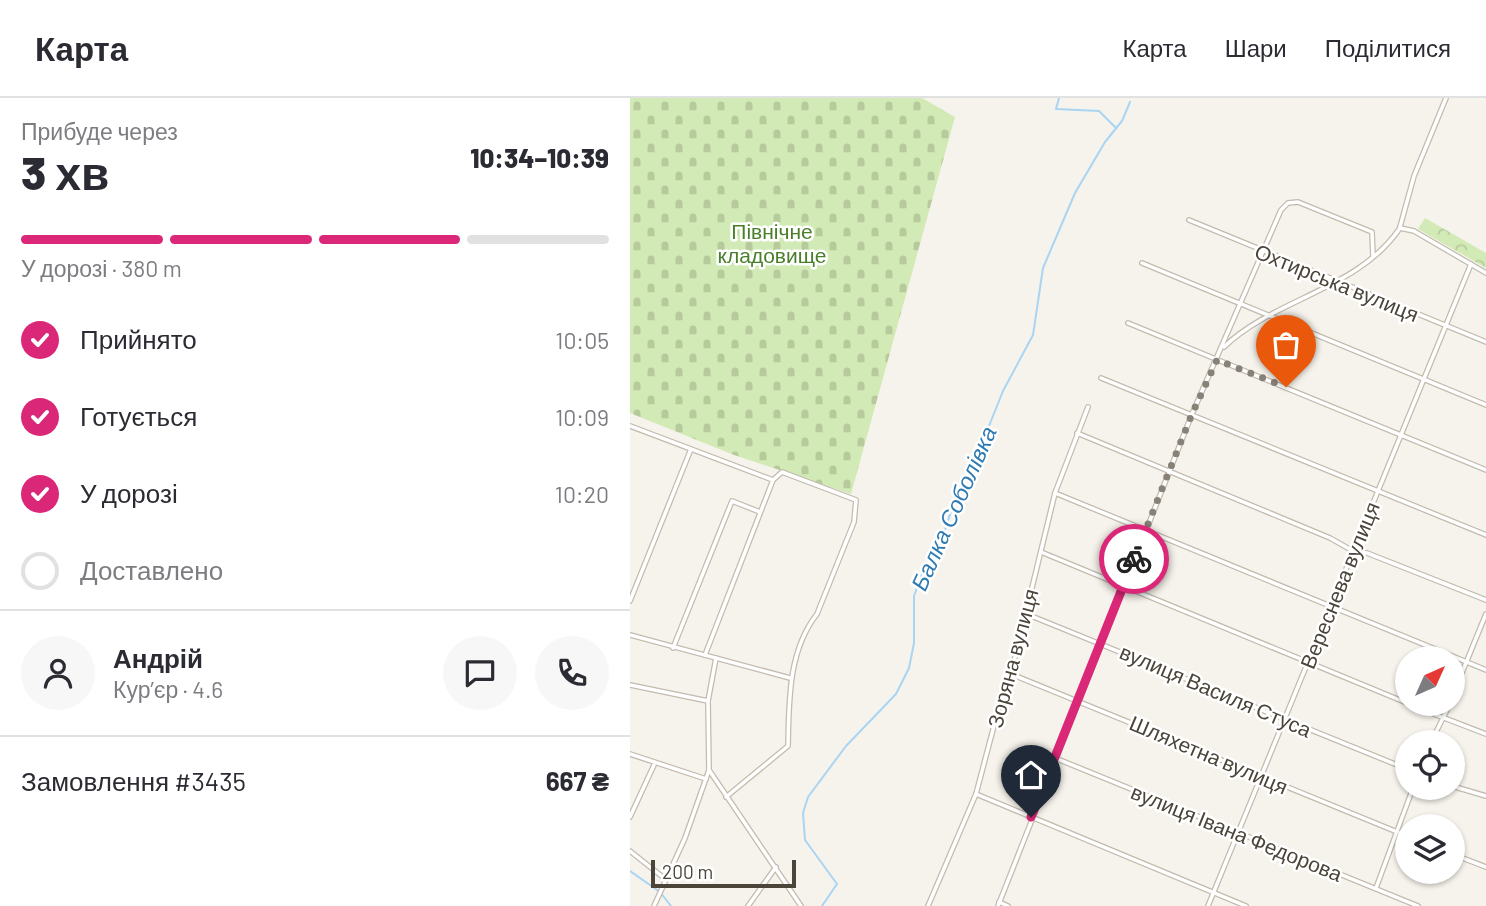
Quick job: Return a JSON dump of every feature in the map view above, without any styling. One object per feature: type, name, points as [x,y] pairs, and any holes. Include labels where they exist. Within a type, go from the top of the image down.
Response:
[{"type":"street","points":[[1223,348],[1234,338],[1271,316],[1339,281],[1373,256],[1400,228],[1401,215],[1414,176],[1446,98]]},
{"type":"street","points":[[1008,906],[998,904],[1077,699],[1192,414],[1283,206],[1297,202],[1372,232],[1373,256]]},
{"type":"street","name":"Охтирська вулиця","points":[[1189,220],[1486,342]]},
{"type":"street","points":[[1400,228],[1414,231],[1486,273]]},
{"type":"street","points":[[1142,263],[1486,405]]},
{"type":"street","name":"Вереснева вулиця","points":[[1208,906],[1471,264]]},
{"type":"street","points":[[1128,323],[1486,470]]},
{"type":"street","points":[[1101,378],[1377,493],[1486,535]]},
{"type":"street","name":"Зоряна вулиця","points":[[928,906],[976,794],[996,715],[1011,674],[1055,493],[1088,407]]},
{"type":"street","points":[[630,426],[773,480]]},
{"type":"street","points":[[1077,433],[1330,538],[1353,551],[1367,553],[1486,600]]},
{"type":"street","points":[[630,601],[691,449]]},
{"type":"street","points":[[705,655],[773,480],[782,472],[856,500],[854,522],[817,614],[809,624],[790,678],[788,746],[726,796]]},
{"type":"street","points":[[1055,493],[1147,528],[1486,670]]},
{"type":"street","points":[[673,648],[732,501],[760,512]]},
{"type":"street","points":[[1041,552],[1395,698]]},
{"type":"street","name":"вулиця Василя Стуса","points":[[1024,613],[1101,642],[1395,764]]},
{"type":"street","points":[[1465,668],[1486,614]]},
{"type":"street","points":[[630,635],[790,678]]},
{"type":"street","points":[[654,906],[685,838],[709,770],[708,701],[716,658]]},
{"type":"street","name":"Шляхетна вулиця","points":[[1011,674],[1395,831]]},
{"type":"street","points":[[630,685],[708,701]]},
{"type":"street","points":[[1438,716],[1486,734]]},
{"type":"street","points":[[1437,730],[1443,718]]},
{"type":"street","points":[[630,754],[654,765],[706,779]]},
{"type":"street","name":"вулиця Івана Федорова","points":[[1055,758],[1418,906]]},
{"type":"street","points":[[630,817],[654,765]]},
{"type":"street","points":[[709,770],[801,906]]},
{"type":"street","points":[[1465,790],[1486,796]]},
{"type":"street","points":[[976,794],[1246,906]]},
{"type":"street","points":[[1376,888],[1395,837]]},
{"type":"street","points":[[630,851],[665,878]]},
{"type":"street","points":[[1465,859],[1486,867]]},
{"type":"street","points":[[748,906],[776,867]]},
{"type":"green space","name":"Північне кладовище","points":[[630,98],[922,98],[955,117],[851,494],[734,455],[630,413]]},
{"type":"green space","points":[[1425,218],[1486,253],[1486,268],[1418,229]]},
{"type":"waterway","name":"Балка Соболівка","points":[[1059,98],[1056,109],[1099,111],[1116,128]]},
{"type":"waterway","name":"Балка Соболівка","points":[[822,906],[837,884],[805,840],[803,813],[808,797],[846,746],[896,694],[909,668],[914,643],[914,596],[922,574],[938,551],[957,493],[977,456],[1003,391],[1033,335],[1043,268],[1075,193],[1105,142],[1122,121],[1130,102]]},
{"type":"waterway","points":[[630,871],[660,892],[671,906]]},
{"type":"way so far","points":[[1134,559],[1192,414],[1217,360],[1286,387]]},
{"type":"route","points":[[1031,817],[1134,559]]}]
